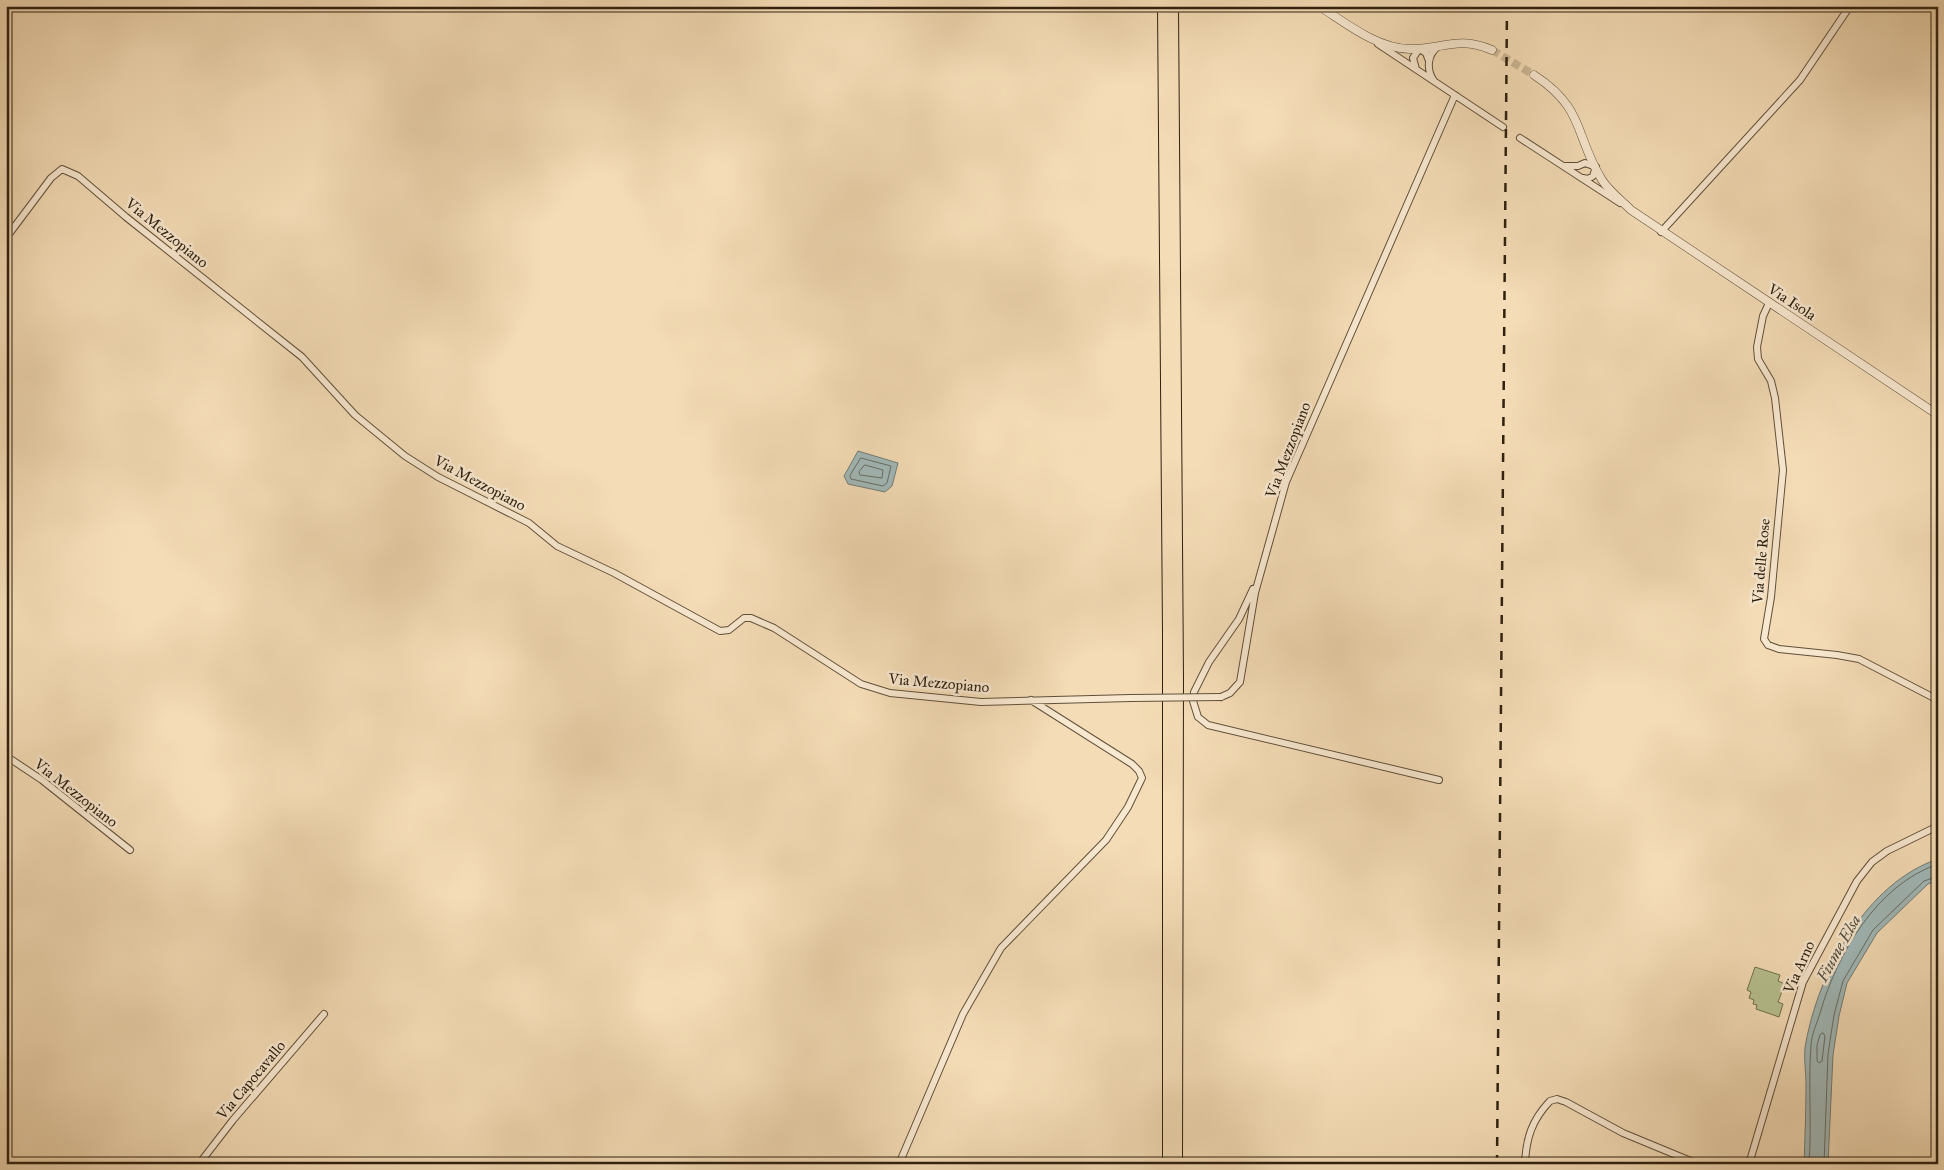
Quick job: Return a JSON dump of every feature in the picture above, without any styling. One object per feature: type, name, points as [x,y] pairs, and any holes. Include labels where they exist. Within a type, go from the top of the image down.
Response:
[{"type":"highway","points":[[1163,6],[1168,632],[1168,1164]]},
{"type":"highway","points":[[1173,6],[1178,677],[1177,1164]]},
{"type":"street","points":[[1319,6],[1504,127]]},
{"type":"street","points":[[1661,232],[1800,80],[1850,6]]},
{"type":"street","points":[[1364,34],[1399,48],[1419,49],[1444,44],[1471,43],[1492,50]]},
{"type":"street","points":[[1419,49],[1413,58],[1419,71],[1426,73],[1432,52],[1444,44]]},
{"type":"street","points":[[1419,49],[1426,53],[1435,82]]},
{"type":"street","name":"Via Isola","points":[[1534,75],[1562,97],[1572,110],[1603,181],[1632,210]]},
{"type":"street","name":"Via Mezzopiano","points":[[6,238],[51,178],[58,172],[68,170],[78,176],[126,217],[302,357],[355,415],[405,456],[438,477],[529,523],[557,546],[720,631],[729,630],[748,617],[761,621],[818,656],[843,674],[876,690],[957,700],[1221,697],[1230,693],[1240,682],[1260,574],[1286,482],[1455,96]]},
{"type":"street","name":"Via Isola","points":[[1520,138],[1632,210],[1661,232],[1938,414]]},
{"type":"street","name":"Via Isola","points":[[1579,176],[1580,165],[1585,151],[1584,140]]},
{"type":"street","name":"Via Isola","points":[[1563,165],[1588,163],[1596,168]]},
{"type":"street","points":[[1579,176],[1591,178],[1596,168]]},
{"type":"street","name":"Via delle Rose","points":[[1769,303],[1763,316],[1756,347],[1758,358],[1771,381],[1775,398],[1783,470],[1771,598],[1764,639],[1768,645],[1779,649],[1836,654],[1858,659],[1938,700]]},
{"type":"street","points":[[1260,574],[1239,619],[1197,684],[1193,701],[1198,717],[1208,724],[1439,780]]},
{"type":"street","points":[[899,1164],[963,1014],[1001,948],[1106,840],[1128,807],[1142,778],[1139,770],[1132,764],[1030,699]]},
{"type":"street","name":"Via Mezzopiano","points":[[6,756],[42,780],[130,850]]},
{"type":"street","name":"Via Arno","points":[[1749,1164],[1803,982],[1857,881],[1872,862],[1887,851],[1938,826]]},
{"type":"street","name":"Via Capocavallo","points":[[199,1164],[233,1120],[324,1014]]},
{"type":"street","points":[[1525,1164],[1526,1140],[1530,1129],[1550,1101],[1557,1100],[1566,1102],[1623,1133],[1698,1164]]},
{"type":"green space","points":[[1755,967],[1780,975],[1778,981],[1785,984],[1778,1002],[1783,1004],[1779,1017],[1756,1009],[1757,1005],[1753,1004],[1754,1000],[1749,998],[1751,992],[1747,990]]},
{"type":"water","points":[[858,451],[898,463],[892,486],[885,492],[848,484],[844,476]]},
{"type":"water","points":[[1938,859],[1938,880],[1928,884],[1877,933],[1847,983],[1839,1016],[1833,1055],[1828,1164],[1804,1164],[1805,1047],[1812,1015],[1822,987],[1834,960],[1850,933],[1868,909],[1889,888],[1912,871]]},
{"type":"tunnel","points":[[1492,50],[1534,75]]},
{"type":"railway","points":[[1497,1164],[1507,6]]},
{"type":"water label","name":"Fiume Elsa","points":[[1838,948]]}]
